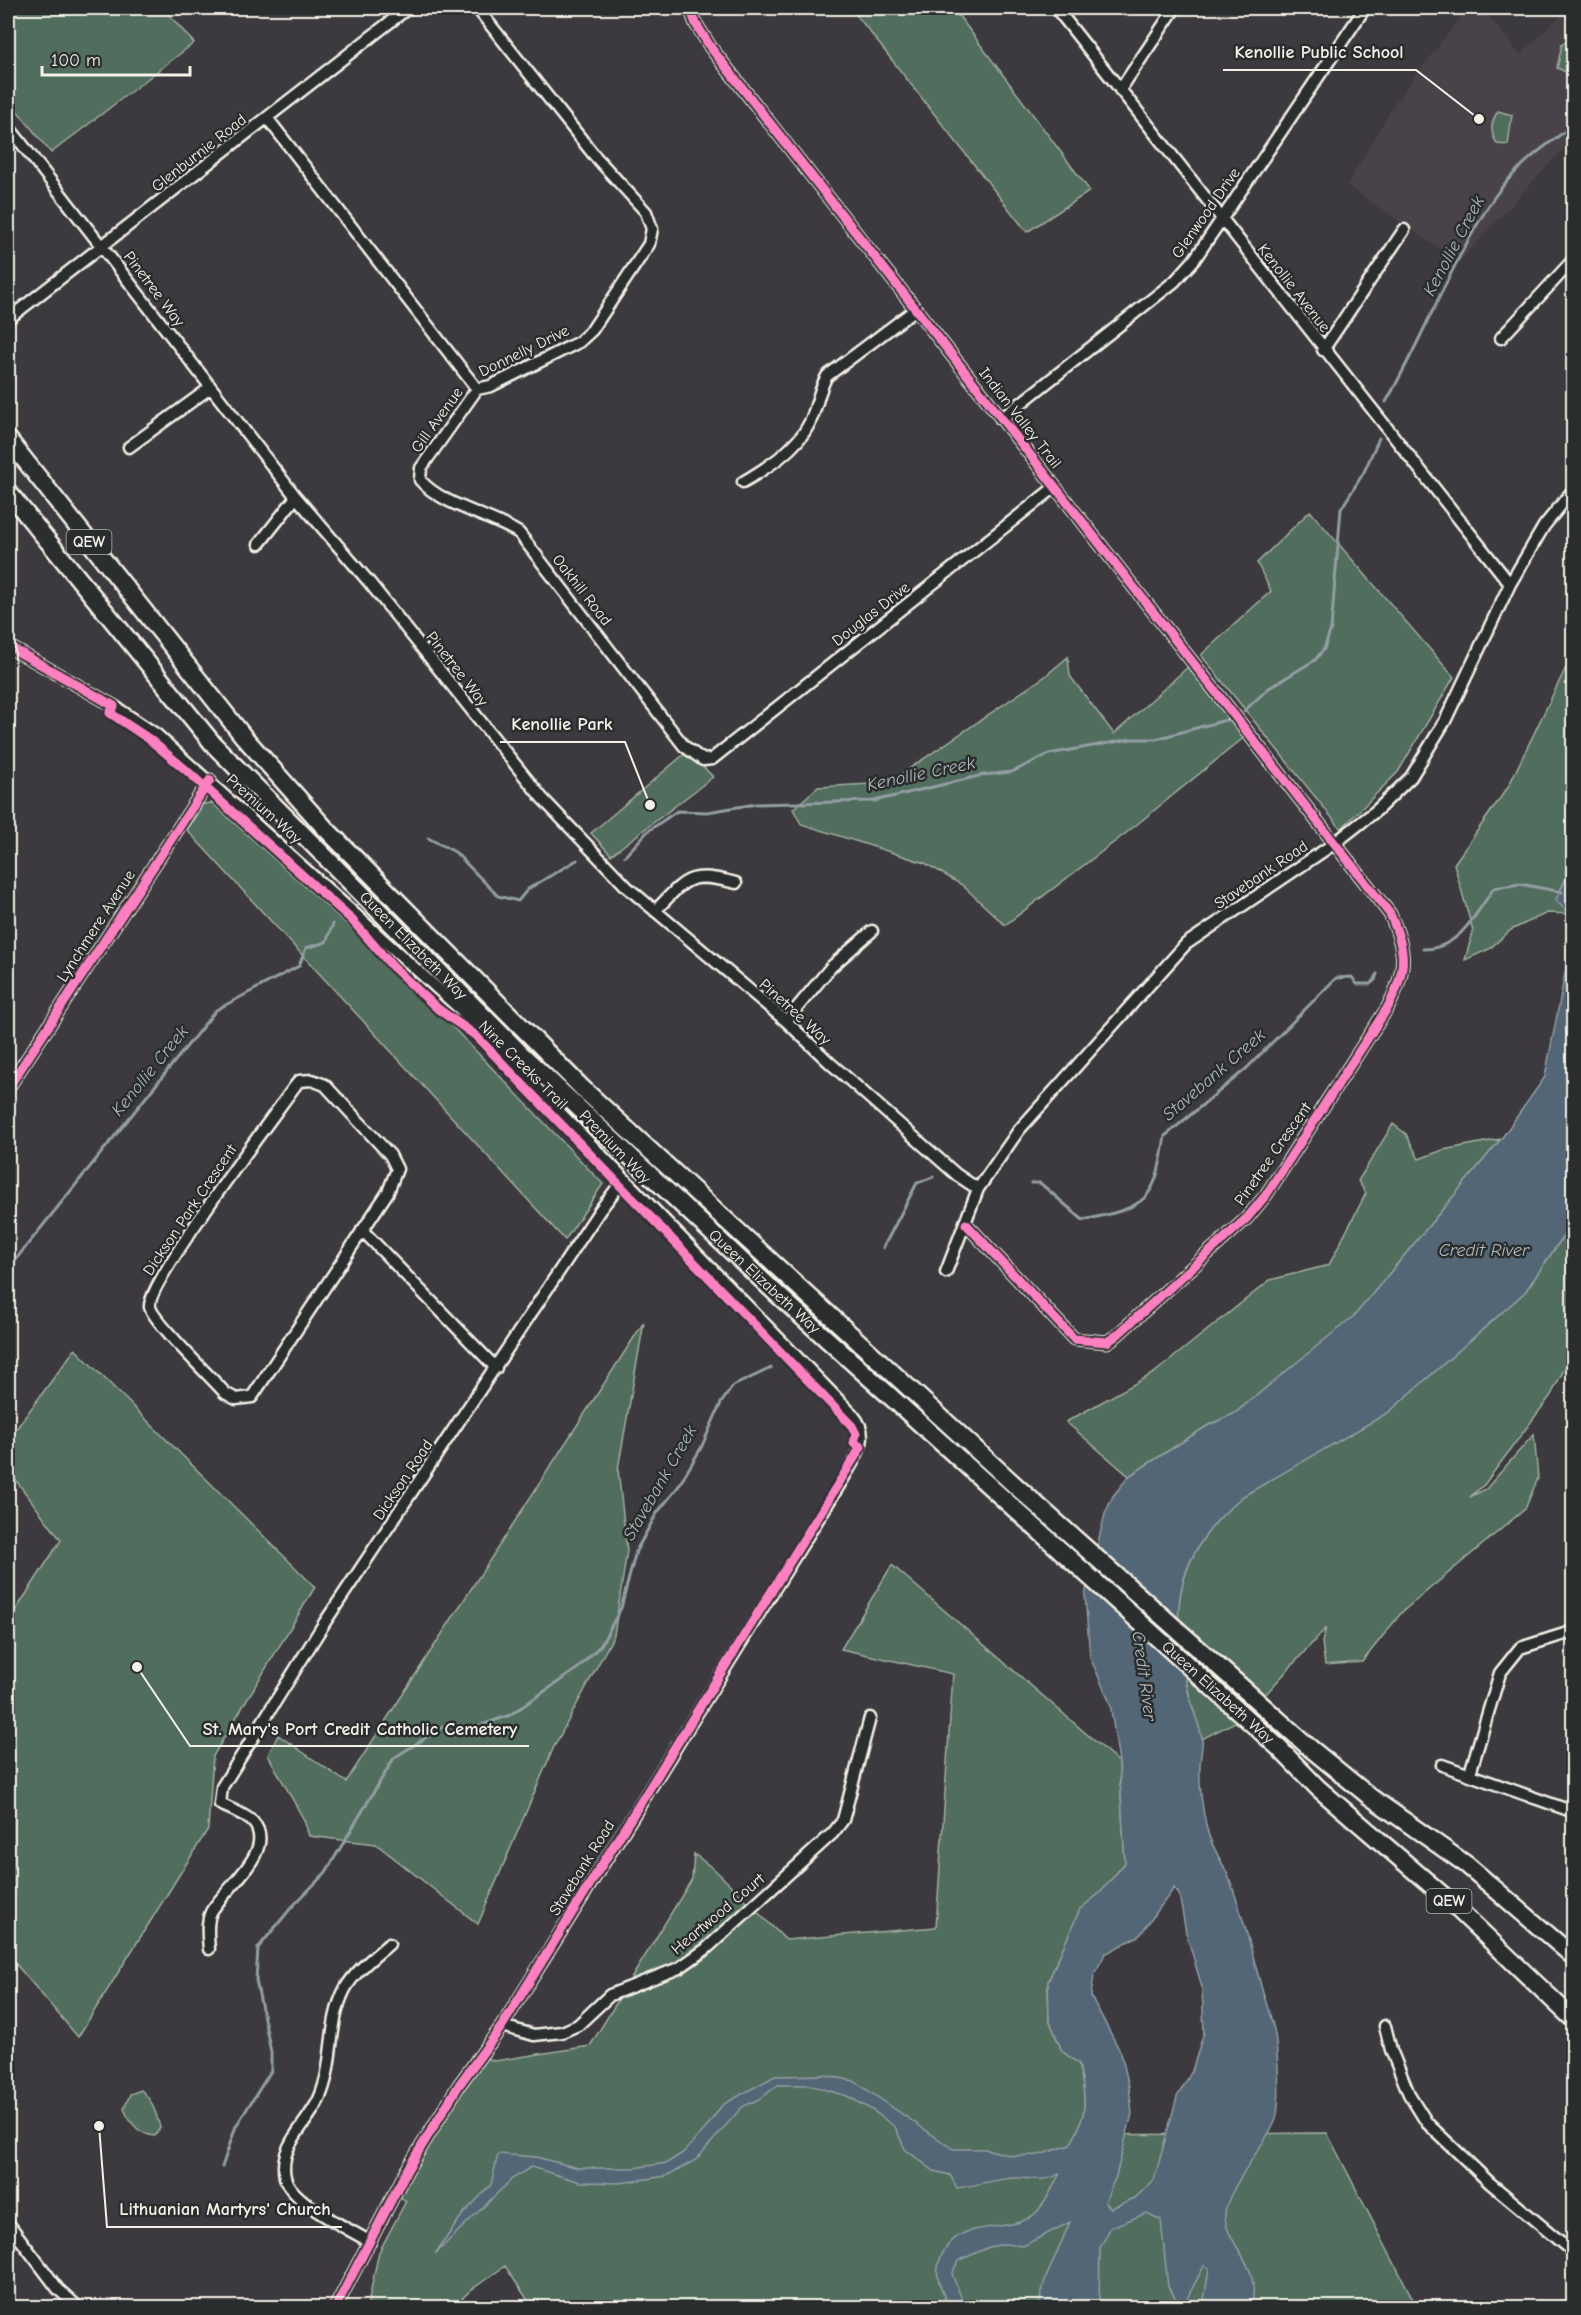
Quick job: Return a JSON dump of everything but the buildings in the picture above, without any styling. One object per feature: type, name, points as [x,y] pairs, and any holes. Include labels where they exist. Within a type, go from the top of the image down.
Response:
[{"type":"highway","points":[[8,430],[19,453]]},
{"type":"highway","name":"Queen Elizabeth Way","points":[[8,439],[207,692],[324,827],[582,1088],[1018,1488],[1291,1732],[1369,1796],[1467,1865],[1574,1957]]},
{"type":"highway","name":"Queen Elizabeth Way","points":[[8,492],[214,745],[281,815],[526,1059],[777,1294],[1278,1747],[1318,1788],[1446,1898],[1574,2020]]},
{"type":"street","name":"Glenburnie Road","points":[[8,319],[408,8]]},
{"type":"street","name":"Donnelly Drive","points":[[268,119],[477,389],[491,386],[579,342],[592,330],[649,243],[652,229],[646,212],[594,155],[477,8]]},
{"type":"street","name":"Indian Valley Trail","points":[[690,8],[696,24],[711,48],[1335,843]]},
{"type":"street","name":"Kenollie Avenue","points":[[1056,8],[1323,350],[1510,584]]},
{"type":"street","points":[[1120,90],[1175,8]]},
{"type":"street","name":"Glenwood Drive","points":[[1000,419],[1176,281],[1194,260],[1365,8]]},
{"type":"street","name":"Pinetree Way","points":[[8,126],[296,497],[369,582],[542,798],[627,887],[786,1021],[828,1062],[957,1175],[978,1189]]},
{"type":"street","points":[[1323,350],[1404,230]]},
{"type":"street","points":[[1501,338],[1574,259]]},
{"type":"street","points":[[743,482],[761,471],[800,438],[809,426],[821,385],[827,376],[916,309]]},
{"type":"street","points":[[129,447],[210,388]]},
{"type":"street","name":"Gill Avenue","points":[[421,468],[477,389]]},
{"type":"street","name":"Oakhill Road","points":[[421,468],[420,480],[429,491],[501,522],[519,533],[684,746],[703,759]]},
{"type":"street","name":"Douglas Drive","points":[[703,759],[712,759],[1055,487]]},
{"type":"street","name":"Stavebank Road","points":[[946,1272],[978,1189],[1019,1130],[1186,944],[1335,843],[1411,777],[1427,755],[1510,584],[1544,526],[1574,489]]},
{"type":"street","points":[[258,544],[296,497]]},
{"type":"street","name":"Premium Way","points":[[8,646],[135,718],[210,780],[430,980],[853,1415],[862,1429],[861,1447]]},
{"type":"street","name":"Lynchmere Avenue","points":[[8,1088],[210,780]]},
{"type":"street","name":"Pinetree Crescent","points":[[966,1224],[1074,1339],[1107,1342],[1247,1218],[1280,1175],[1388,1007],[1398,988],[1403,968],[1403,950],[1390,914],[1335,843]]},
{"type":"street","points":[[655,911],[687,880],[710,877],[736,884]]},
{"type":"street","points":[[786,1021],[831,967],[872,931]]},
{"type":"street","name":"Dickson Park Crescent","points":[[312,1080],[324,1085],[390,1155],[397,1169],[388,1192],[362,1230],[278,1356],[261,1387],[252,1397],[245,1400],[230,1397],[225,1393],[150,1308],[150,1296],[169,1264],[300,1081],[312,1080]]},
{"type":"street","name":"Dickson Road","points":[[209,1949],[210,1914],[242,1875],[258,1847],[259,1836],[251,1821],[220,1804],[222,1787],[261,1722],[600,1210],[624,1179]]},
{"type":"street","points":[[362,1230],[496,1368]]},
{"type":"street","name":"Stavebank Road","points":[[335,2307],[407,2170],[459,2085],[502,2026],[861,1447]]},
{"type":"street","points":[[1470,1773],[1500,1673],[1520,1648],[1574,1632]]},
{"type":"street","name":"Heartwood Court","points":[[502,2026],[534,2035],[562,2032],[578,2025],[610,1995],[693,1959],[833,1833],[843,1820],[870,1718]]},
{"type":"street","points":[[1442,1765],[1470,1773],[1574,1812]]},
{"type":"street","points":[[370,2242],[291,2192],[284,2177],[284,2165],[289,2145],[313,2110],[325,2083],[331,2056],[333,2021],[340,1999],[354,1977],[389,1944]]},
{"type":"street","points":[[1385,2026],[1391,2050],[1409,2094],[1427,2123],[1490,2183],[1574,2253]]},
{"type":"street","points":[[8,2223],[58,2289],[79,2307]]},
{"type":"shaded area","points":[[1468,8],[1482,8],[1520,55],[1566,10],[1573,20],[1573,138],[1459,262],[1347,185],[1396,101]]},
{"type":"green space","points":[[8,8],[163,8],[194,43],[51,153],[8,99]]},
{"type":"green space","points":[[851,8],[953,8],[1090,191],[1027,232]]},
{"type":"green space","points":[[1568,41],[1573,46],[1573,75],[1557,68],[1562,44]]},
{"type":"green space","points":[[1498,111],[1512,115],[1508,145],[1497,144],[1493,135],[1492,124]]},
{"type":"green space","points":[[1310,511],[1454,677],[1398,772],[1341,829],[1201,655],[1271,591],[1257,563]]},
{"type":"green space","points":[[1573,653],[1573,849],[1567,876],[1556,900],[1571,914],[1547,913],[1511,930],[1489,949],[1465,960],[1473,931],[1454,864],[1508,787]]},
{"type":"green space","points":[[1068,657],[1070,676],[1114,734],[1189,666],[1246,736],[1125,834],[1005,925],[962,885],[925,863],[801,824],[793,809],[818,787],[888,783],[1044,677]]},
{"type":"green space","points":[[688,751],[713,777],[611,855],[591,833]]},
{"type":"green space","points":[[212,803],[400,972],[603,1184],[565,1240],[187,830],[203,804]]},
{"type":"green space","points":[[1393,1124],[1406,1134],[1419,1159],[1443,1150],[1501,1139],[1355,1315],[1235,1413],[1207,1426],[1129,1476],[1066,1422],[1154,1373],[1270,1280],[1329,1265],[1366,1193],[1358,1181]]},
{"type":"green space","points":[[1573,1222],[1573,1352],[1551,1395],[1484,1485],[1470,1497],[1486,1489],[1534,1434],[1538,1478],[1525,1509],[1402,1612],[1362,1662],[1325,1665],[1322,1642],[1326,1628],[1245,1717],[1202,1739],[1184,1670],[1179,1638],[1179,1608],[1184,1579],[1196,1551],[1215,1523],[1243,1496],[1389,1412],[1525,1292]]},
{"type":"green space","points":[[644,1322],[618,1469],[627,1551],[614,1635],[553,1749],[478,1924],[376,1844],[309,1836],[304,1820],[268,1755],[278,1735],[346,1782]]},
{"type":"green space","points":[[75,1349],[315,1587],[213,1756],[208,1829],[78,2037],[8,1955],[8,1622],[61,1540],[8,1470],[8,1440]]},
{"type":"green space","points":[[892,1565],[1119,1762],[1125,1863],[1100,1893],[1080,1910],[1048,1982],[1049,2019],[1062,2051],[1079,2064],[1081,2073],[1084,2109],[1077,2135],[1327,2133],[1417,2307],[533,2308],[505,2266],[471,2290],[453,2307],[367,2308],[379,2252],[406,2201],[391,2191],[473,2053],[495,2061],[590,2046],[692,1879],[694,1854],[715,1870],[786,1940],[936,1927],[953,1674],[841,1649]]},
{"type":"green space","points":[[141,2090],[151,2103],[157,2118],[160,2128],[155,2136],[136,2127],[124,2109],[130,2094]]},
{"type":"water","points":[[1573,849],[1573,918],[1556,900],[1567,876]]},
{"type":"water","name":"Credit River","points":[[1573,932],[1573,1222],[1525,1292],[1389,1412],[1243,1496],[1219,1518],[1201,1541],[1189,1564],[1182,1588],[1179,1639],[1190,1699],[1202,1739],[1200,1781],[1205,1821],[1247,1932],[1276,2043],[1279,2084],[1278,2107],[1274,2124],[1231,2195],[1225,2215],[1231,2237],[1252,2279],[1251,2307],[1203,2307],[1209,2268],[1204,2266],[1186,2300],[1176,2299],[1168,2287],[1161,2220],[1147,2213],[1111,2227],[1100,2248],[1099,2307],[1038,2307],[1045,2280],[1070,2222],[1023,2246],[1005,2244],[989,2247],[958,2261],[952,2274],[965,2307],[949,2307],[937,2273],[940,2259],[952,2241],[973,2230],[1009,2225],[1032,2216],[1044,2202],[1060,2173],[1044,2179],[1007,2179],[957,2188],[950,2175],[934,2171],[905,2149],[895,2127],[872,2110],[847,2096],[810,2085],[778,2085],[761,2098],[742,2107],[696,2160],[666,2176],[620,2183],[580,2182],[531,2167],[512,2179],[435,2254],[463,2214],[491,2185],[498,2154],[536,2157],[578,2168],[633,2168],[667,2163],[684,2152],[706,2128],[722,2105],[775,2076],[825,2075],[854,2081],[953,2149],[985,2149],[1013,2156],[1039,2155],[1070,2145],[1083,2115],[1083,2087],[1079,2064],[1062,2051],[1049,2019],[1048,1982],[1080,1909],[1100,1893],[1125,1863],[1119,1762],[1110,1703],[1090,1657],[1085,1595],[1105,1514],[1113,1496],[1129,1476],[1207,1426],[1235,1413],[1355,1315],[1501,1139],[1545,1077]],"holes":[[[1174,1888],[1179,1894],[1186,1932],[1202,1987],[1204,2032],[1192,2071],[1177,2097],[1154,2180],[1135,2198],[1111,2208],[1105,2202],[1116,2176],[1132,2114],[1129,2087],[1121,2053],[1091,1996],[1094,1975],[1105,1954],[1140,1935]]]},
{"type":"waterway","name":"Kenollie Creek","points":[[1386,402],[1464,248],[1493,199],[1520,168],[1574,125]]},
{"type":"waterway","name":"Kenollie Creek","points":[[1244,711],[1269,688],[1315,660],[1324,649],[1331,629],[1341,509],[1364,472],[1379,438]]},
{"type":"waterway","name":"Kenollie Creek","points":[[625,856],[648,831],[677,811],[707,812],[756,804],[874,801],[983,775],[1012,772],[1049,754],[1131,739],[1156,739],[1233,718]]},
{"type":"waterway","name":"Kenollie Creek","points":[[428,838],[455,852],[498,896],[518,901],[528,889],[577,860]]},
{"type":"waterway","name":"Stavebank Creek","points":[[1423,949],[1436,947],[1456,937],[1473,919],[1494,888],[1520,884],[1562,892]]},
{"type":"waterway","name":"Kenollie Creek","points":[[8,1269],[216,1010],[299,966],[306,948],[326,942],[333,924]]},
{"type":"waterway","name":"Stavebank Creek","points":[[1031,1183],[1040,1183],[1083,1220],[1122,1211],[1135,1205],[1145,1198],[1152,1188],[1165,1136],[1246,1069],[1336,978],[1352,977],[1357,984],[1370,984],[1375,980],[1377,974]]},
{"type":"waterway","name":"Stavebank Creek","points":[[883,1248],[917,1183],[933,1177]]},
{"type":"waterway","name":"Stavebank Creek","points":[[222,2167],[236,2126],[271,2071],[271,2052],[256,1980],[258,1948],[291,1908],[326,1872],[394,1758],[447,1724],[476,1727],[510,1715],[577,1669],[601,1645],[621,1608],[636,1551],[657,1513],[678,1487],[701,1448],[721,1403],[733,1386],[771,1368]]},
{"type":"cycle path","points":[[690,8],[696,24],[711,48],[1390,914],[1400,939],[1401,971],[1399,982],[1388,1007],[1266,1195],[1247,1218],[1107,1342],[1074,1339],[966,1224]]},
{"type":"cycle path","name":"Nine Creeks Trail","points":[[8,646],[114,706],[110,713],[149,739],[186,770],[352,920],[392,966],[438,1009],[475,1035],[852,1426],[856,1434],[854,1443],[861,1447],[502,2026],[459,2085],[407,2170],[335,2308]]},
{"type":"cycle path","points":[[8,1088],[210,780]]},
{"type":"place","name":"Kenollie Public School","points":[[1479,119]]},
{"type":"place","name":"Kenollie Park","points":[[650,805]]},
{"type":"place","name":"St. Mary's Port Credit Catholic Cemetery","points":[[137,1667]]},
{"type":"place","name":"Lithuanian Martyrs' Church","points":[[99,2126]]}]
